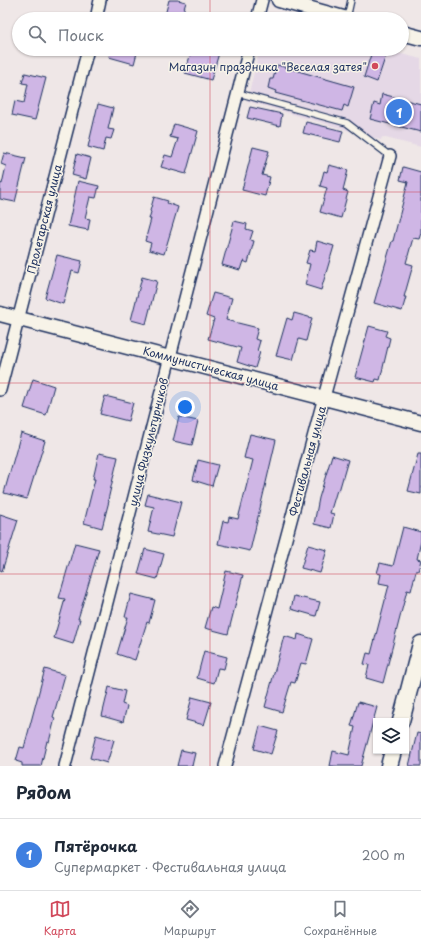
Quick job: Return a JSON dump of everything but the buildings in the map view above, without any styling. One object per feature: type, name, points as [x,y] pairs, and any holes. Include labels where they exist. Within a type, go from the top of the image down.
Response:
[{"type":"main road","points":[[402,718],[421,644]]},
{"type":"main road","points":[[389,766],[392,754]]},
{"type":"street","points":[[97,12],[100,0]]},
{"type":"street","points":[[259,12],[262,0]]},
{"type":"street","points":[[278,0],[322,12]]},
{"type":"street","points":[[409,35],[421,38]]},
{"type":"street","name":"Пролетарская улица","points":[[0,390],[86,56]]},
{"type":"street","name":"улица Физкультурников","points":[[65,766],[247,56]]},
{"type":"street","name":"Фестивальная улица","points":[[225,766],[390,156]]},
{"type":"street","name":"Коммунистическая улица","points":[[0,314],[421,423]]},
{"type":"lane","points":[[348,12],[351,0]]},
{"type":"lane","points":[[238,93],[347,123],[390,156]]},
{"type":"shaded area","points":[[258,56],[409,56],[421,59],[421,147],[382,137],[381,140],[247,101]]},
{"type":"place","name":"Магазин праздника \"Веселая затея\"","points":[[375,66]]},
{"type":"place","name":"Пятёрочка","points":[[399,112]]}]
